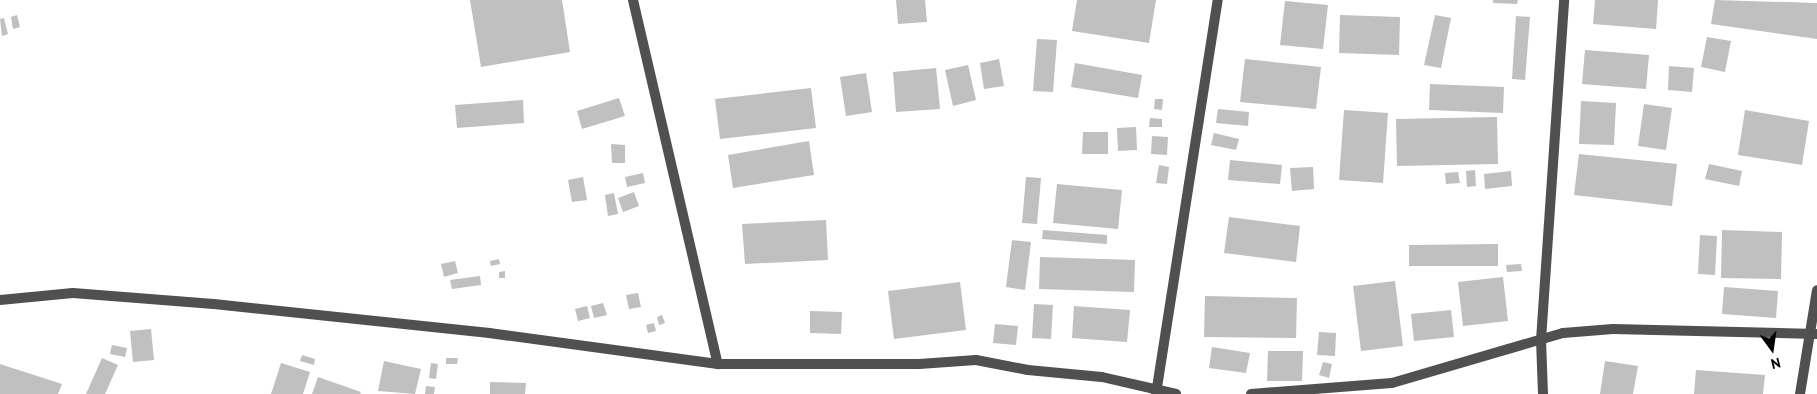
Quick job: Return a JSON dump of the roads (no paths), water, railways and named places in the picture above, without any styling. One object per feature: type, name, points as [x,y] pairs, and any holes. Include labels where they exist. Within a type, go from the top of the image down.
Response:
[{"type":"street","points":[[633,0],[718,364]]},
{"type":"street","points":[[1157,393],[1218,0]]},
{"type":"street","points":[[1543,394],[1540,340],[1564,0]]},
{"type":"street","points":[[1800,394],[1813,334],[1817,290]]},
{"type":"street","points":[[0,300],[73,293],[214,304],[479,332],[718,364],[919,364],[976,360],[1028,370],[1102,377],[1157,393],[1176,394]]},
{"type":"street","points":[[1251,394],[1392,389],[1563,333],[1613,328],[1813,334]]}]
